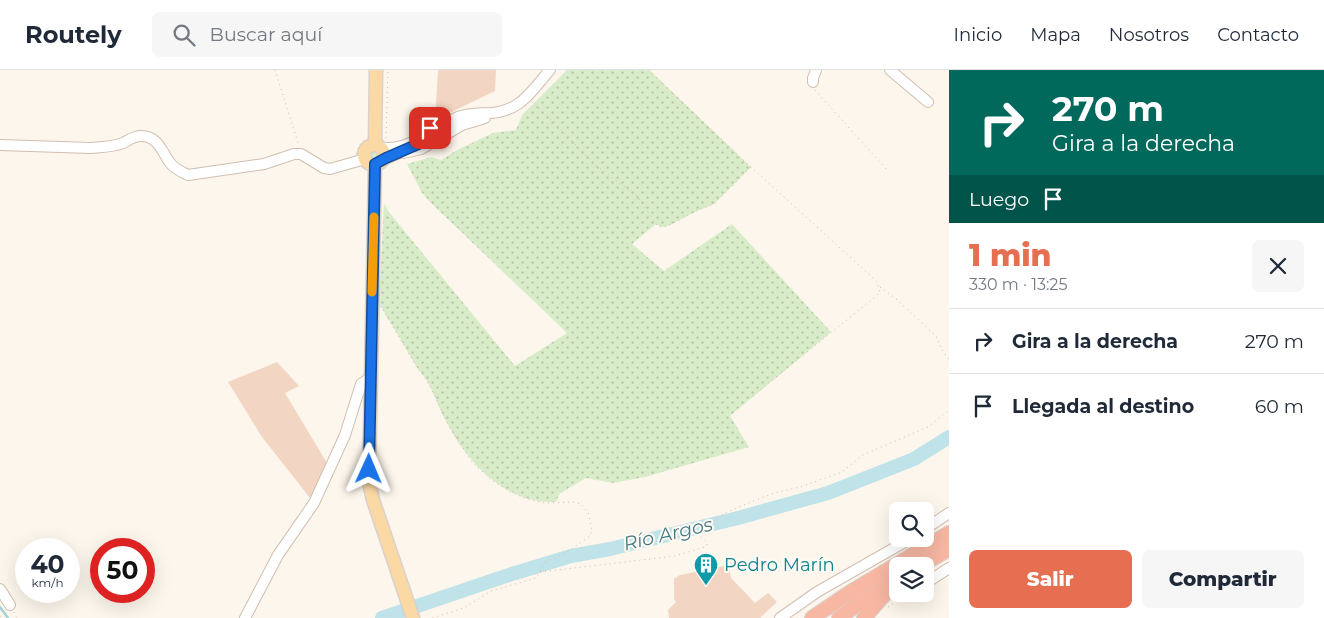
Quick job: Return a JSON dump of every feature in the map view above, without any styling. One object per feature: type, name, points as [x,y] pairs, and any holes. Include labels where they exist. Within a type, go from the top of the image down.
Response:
[{"type":"highway","points":[[812,618],[852,591],[949,533]]},
{"type":"highway","points":[[934,558],[949,549]]},
{"type":"highway","points":[[839,618],[858,604],[889,587]]},
{"type":"highway","points":[[864,618],[889,590]]},
{"type":"main road","points":[[376,70],[380,144],[384,152],[374,161],[369,469],[373,500],[413,618]]},
{"type":"main road","points":[[374,161],[364,153],[367,148],[380,144]]},
{"type":"street","points":[[396,154],[421,149],[462,125],[480,120],[519,103],[550,70]]},
{"type":"street","points":[[813,82],[816,70]]},
{"type":"street","points":[[890,70],[928,102]]},
{"type":"street","points":[[438,128],[463,116],[497,113]]},
{"type":"street","points":[[0,145],[24,147],[99,147],[122,143],[142,136],[158,143],[171,164],[188,175],[264,164],[286,156],[301,154],[324,168],[330,169],[374,161],[423,142],[431,124],[438,128],[447,128],[465,120],[480,120]]},
{"type":"street","points":[[380,144],[384,148],[406,144],[428,134]]},
{"type":"street","points":[[245,618],[278,555],[314,502],[345,435],[361,384],[370,378]]},
{"type":"street","points":[[934,523],[949,513]]},
{"type":"street","points":[[780,618],[816,592],[896,547]]},
{"type":"street","points":[[934,578],[949,568]]},
{"type":"street","points":[[0,589],[10,605]]},
{"type":"path","points":[[275,70],[295,128],[301,154]]},
{"type":"path","points":[[380,144],[387,134],[388,70]]},
{"type":"path","points":[[649,70],[751,168],[872,277],[879,287],[895,298],[936,336],[942,350],[949,359]]},
{"type":"path","points":[[813,82],[816,93],[887,170]]},
{"type":"path","points":[[526,97],[554,122],[594,164],[637,196],[656,224],[661,227],[668,226],[697,210],[714,204],[751,168]]},
{"type":"path","points":[[750,398],[874,298],[880,292],[879,287]]},
{"type":"path","points":[[372,304],[379,306],[383,310],[428,382],[449,426],[472,462],[493,481],[510,492],[530,500],[580,504],[588,512],[592,530],[590,536],[578,546],[546,562],[536,578],[491,591],[464,608],[432,618]]},
{"type":"path","points":[[540,572],[675,556],[705,547],[707,542],[701,537],[699,530],[716,518],[737,507],[774,493],[800,487],[842,472],[863,455],[928,427],[949,410]]},
{"type":"path","points":[[885,610],[896,602]]},
{"type":"green space","points":[[567,70],[649,70],[751,167],[714,204],[668,226],[661,227],[656,224],[632,244],[664,271],[732,224],[831,332],[730,416],[749,447],[645,477],[613,483],[586,478],[559,494],[556,502],[536,500],[517,495],[500,486],[471,459],[449,426],[426,380],[379,306],[384,203],[388,211],[515,366],[567,333],[430,202],[422,193],[407,164],[431,157],[441,160],[457,150],[493,133],[516,130],[522,115]]},
{"type":"green space","points":[[374,147],[382,155],[374,163],[366,155]]},
{"type":"building","points":[[438,70],[496,70],[495,91],[435,120]]},
{"type":"building","points":[[277,362],[299,386],[285,393],[330,468],[314,503],[262,437],[228,382]]},
{"type":"building","name":"Pedro Marín","points":[[729,565],[731,578],[755,603],[768,593],[777,602],[760,618],[669,618],[668,610],[676,602],[674,599],[674,579],[680,575]]},
{"type":"waterway","name":"Río Argos","points":[[382,618],[571,556],[610,549],[738,518],[828,493],[914,459],[949,437]]},
{"type":"waterway","points":[[0,607],[8,618]]},
{"type":"slow traffic","points":[[372,292],[374,217]]},
{"type":"place","name":"Pedro Marín","points":[[706,586]]},
{"type":"route","points":[[369,469],[375,164],[423,142],[426,140],[430,128]]}]
